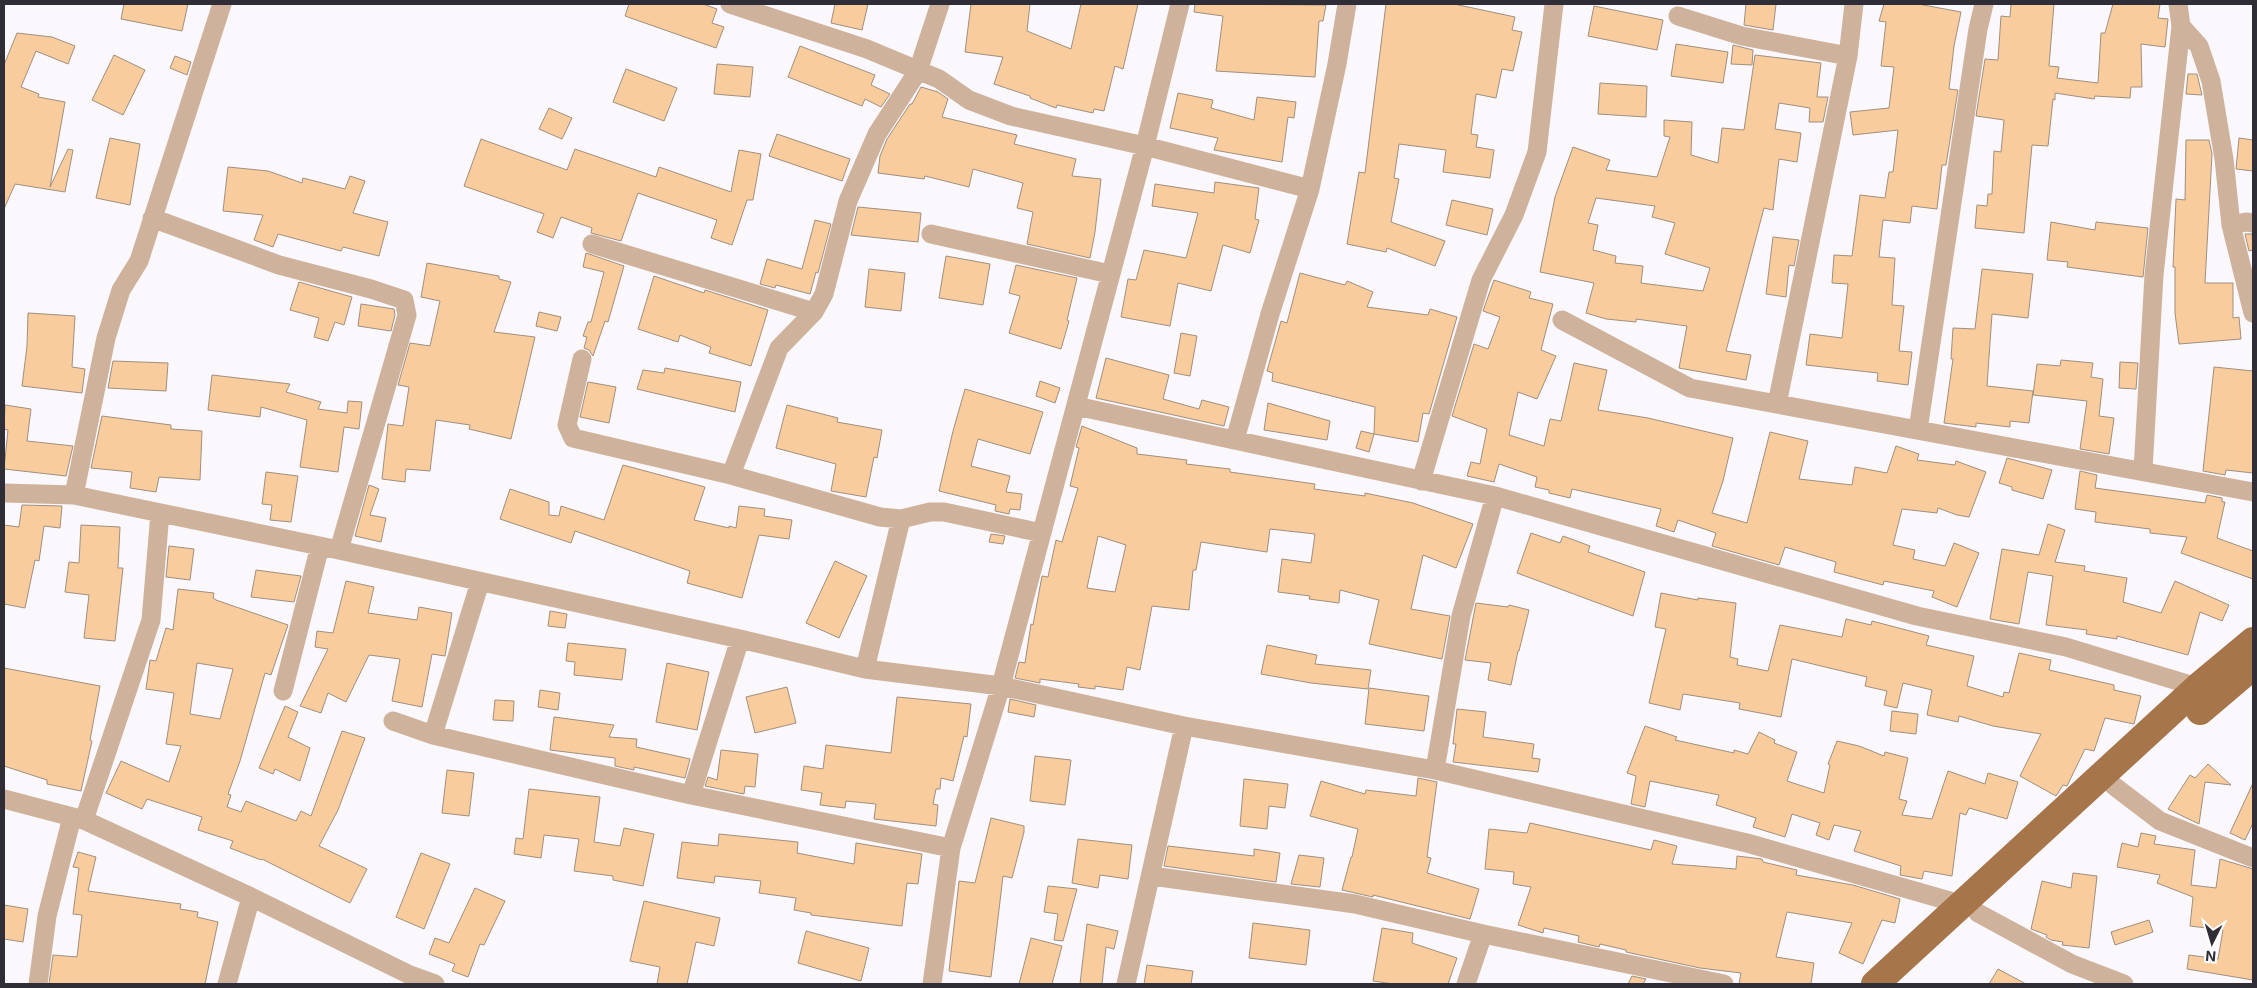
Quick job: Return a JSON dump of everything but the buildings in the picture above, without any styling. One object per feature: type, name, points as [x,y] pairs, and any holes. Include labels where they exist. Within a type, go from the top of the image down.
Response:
[{"type":"main road","points":[[1875,984],[2114,786],[2209,690],[2253,641]]},
{"type":"main road","points":[[1902,984],[1969,908],[2209,690],[2249,676]]},
{"type":"street","points":[[74,495],[106,338],[121,290],[139,261],[222,4]]},
{"type":"street","points":[[730,4],[867,49],[940,79],[970,100],[1011,116],[1145,146],[1310,189]]},
{"type":"street","points":[[730,475],[779,348],[814,312],[824,294],[848,201],[877,134],[918,71],[940,4]]},
{"type":"street","points":[[932,984],[951,848],[1001,686],[1145,146],[1180,4]]},
{"type":"street","points":[[1235,440],[1270,314],[1310,189],[1337,64],[1347,4]]},
{"type":"street","points":[[1421,481],[1481,280],[1514,215],[1538,152],[1554,4]]},
{"type":"street","points":[[1777,404],[1848,56],[1854,4]]},
{"type":"street","points":[[1918,430],[1978,29],[1984,4]]},
{"type":"street","points":[[2143,471],[2154,274],[2181,26],[2178,4]]},
{"type":"street","points":[[1678,16],[1742,36],[1848,56]]},
{"type":"street","points":[[2181,26],[2198,46],[2211,81],[2224,159],[2231,225],[2253,313]]},
{"type":"street","points":[[152,218],[279,265],[371,289],[404,300],[407,315],[339,550]]},
{"type":"street","points":[[2231,225],[2246,222],[2253,223]]},
{"type":"street","points":[[931,234],[1110,274]]},
{"type":"street","points":[[592,244],[814,312]]},
{"type":"street","points":[[1562,320],[1690,388],[2253,492]]},
{"type":"street","points":[[582,359],[567,425],[573,438],[730,475],[880,517],[901,519],[938,511],[1042,533]]},
{"type":"street","points":[[1076,406],[1495,496],[1917,616],[2066,648],[2209,690]]},
{"type":"street","points":[[4,493],[74,495],[339,550],[740,639],[865,669],[1001,686],[1184,726],[1435,770],[1747,842],[1969,908],[2072,964],[2124,984]]},
{"type":"street","points":[[1435,770],[1461,616],[1495,496]]},
{"type":"street","points":[[38,984],[48,916],[78,818],[151,620],[160,513]]},
{"type":"street","points":[[865,669],[901,519]]},
{"type":"street","points":[[283,691],[320,546]]},
{"type":"street","points":[[432,735],[480,582]]},
{"type":"street","points":[[691,795],[740,639]]},
{"type":"street","points":[[393,721],[432,735],[691,795],[951,848]]},
{"type":"street","points":[[1126,984],[1152,876],[1184,726]]},
{"type":"street","points":[[2114,786],[2160,821],[2253,858]]},
{"type":"street","points":[[4,800],[78,818],[251,897],[408,979],[435,984]]},
{"type":"street","points":[[1152,876],[1355,904],[1483,934],[1724,984]]},
{"type":"street","points":[[227,984],[251,897]]},
{"type":"street","points":[[1466,984],[1483,934]]}]
